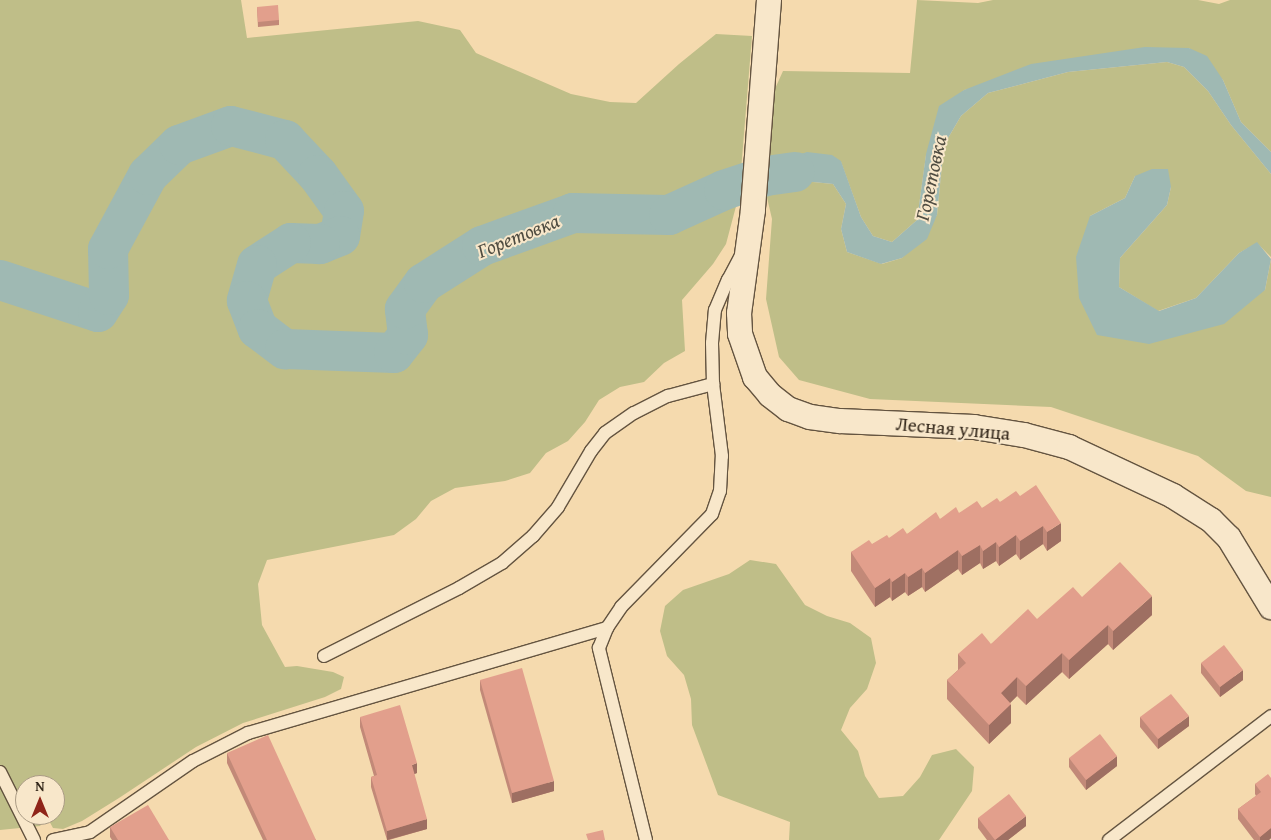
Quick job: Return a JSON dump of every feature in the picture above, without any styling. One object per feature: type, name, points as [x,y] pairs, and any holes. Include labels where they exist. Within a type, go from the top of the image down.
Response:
[{"type":"street","name":"Лесная улица","points":[[769,0],[753,210],[739,313],[740,334],[755,377],[770,395],[788,409],[810,417],[840,421],[974,427],[1024,435],[1069,447],[1173,496],[1211,520],[1229,538],[1271,607]]},
{"type":"lane","points":[[646,840],[599,648],[606,628],[621,607],[712,514],[720,491],[722,456],[713,384],[712,343],[716,310],[728,280],[749,241]]},
{"type":"lane","points":[[324,656],[459,588],[502,563],[533,536],[558,508],[591,451],[606,433],[634,413],[668,396],[713,384]]},
{"type":"lane","points":[[53,840],[90,832],[194,761],[248,733],[606,628]]},
{"type":"lane","points":[[1109,840],[1271,716]]},
{"type":"lane","points":[[0,772],[34,840]]},
{"type":"shaded area","points":[[0,0],[241,0],[247,38],[418,21],[460,30],[476,53],[571,94],[610,102],[636,103],[716,34],[752,36],[739,195],[726,244],[713,264],[682,300],[685,351],[664,363],[644,382],[620,387],[599,400],[585,422],[568,441],[546,453],[530,473],[505,481],[455,488],[431,501],[416,519],[394,535],[267,560],[258,584],[262,625],[285,667],[297,666],[333,672],[344,677],[341,689],[325,697],[243,723],[196,747],[82,821],[63,829],[53,828],[51,825],[65,825],[65,775],[15,775],[15,825],[40,826],[0,830]]},
{"type":"shaded area","points":[[917,0],[978,3],[993,0],[1198,0],[1219,4],[1230,0],[1271,0],[1271,152],[1241,122],[1223,80],[1189,48],[964,90],[926,155],[917,220],[892,242],[873,236],[861,217],[841,162],[768,165],[774,91],[783,71],[910,73]]},
{"type":"shaded area","points":[[1167,62],[1184,67],[1208,91],[1231,125],[1271,174],[1271,257],[1257,243],[1239,253],[1196,298],[1158,311],[1119,287],[1120,258],[1167,205],[1171,187],[1135,176],[1125,198],[1090,216],[1097,335],[1265,290],[1271,259],[1271,497],[1246,491],[1198,456],[1051,407],[870,399],[799,380],[779,357],[766,299],[772,219],[765,189],[803,181],[833,184],[846,204],[841,229],[847,252],[882,264],[902,258],[937,215],[944,145],[961,116],[988,93],[1068,72]]},
{"type":"shaded area","points":[[750,560],[776,564],[805,605],[827,616],[850,623],[871,638],[876,663],[867,689],[850,708],[841,730],[858,751],[865,776],[879,798],[903,796],[920,777],[932,755],[956,749],[974,767],[972,791],[939,840],[789,840],[790,822],[718,795],[692,725],[691,699],[684,675],[667,656],[660,631],[665,606],[683,590],[729,574]]},
{"type":"water","points":[[1145,47],[1189,48],[1207,56],[1223,80],[1241,122],[1271,152],[1271,174],[1231,125],[1208,91],[1184,67],[1167,62],[1068,72],[988,93],[961,116],[944,145],[937,215],[927,239],[902,258],[881,264],[847,252],[841,229],[846,204],[833,184],[803,181],[765,189],[768,165],[807,152],[832,155],[841,161],[861,217],[873,236],[892,242],[917,220],[926,154],[939,106],[964,90],[1031,64]]},
{"type":"water","points":[[1152,169],[1168,169],[1171,187],[1167,205],[1120,258],[1119,287],[1159,311],[1196,298],[1239,253],[1257,242],[1271,259],[1265,290],[1224,324],[1149,344],[1097,335],[1079,298],[1076,257],[1090,216],[1125,198],[1135,176]]},
{"type":"building","points":[[278,5],[279,20],[258,22],[257,7]]},
{"type":"building","points":[[1036,485],[1061,523],[1047,532],[1043,526],[1020,541],[1016,535],[999,547],[996,542],[983,551],[980,545],[962,556],[958,550],[925,573],[922,568],[908,577],[905,573],[892,582],[890,578],[875,588],[851,552],[869,540],[872,544],[887,535],[889,538],[903,528],[907,534],[936,512],[940,519],[956,507],[959,513],[977,501],[982,508],[997,498],[1000,502],[1016,491],[1020,496]]},
{"type":"building","points":[[1120,562],[1152,596],[1113,631],[1108,625],[1069,660],[1062,653],[1026,686],[1017,677],[1001,693],[1011,704],[989,725],[947,680],[966,663],[958,654],[982,633],[991,644],[1028,609],[1037,619],[1073,587],[1082,597]]},
{"type":"building","points":[[1224,645],[1243,670],[1220,687],[1201,663]]},
{"type":"building","points":[[522,668],[554,781],[512,793],[480,680]]},
{"type":"building","points":[[1171,694],[1189,716],[1158,739],[1140,717]]},
{"type":"building","points":[[400,705],[417,763],[412,765],[427,819],[387,831],[371,777],[377,775],[360,717]]},
{"type":"building","points":[[1100,734],[1117,756],[1086,780],[1069,758]]},
{"type":"building","points":[[268,735],[316,840],[267,840],[227,753]]},
{"type":"building","points":[[1268,774],[1271,778],[1271,828],[1260,837],[1238,809],[1261,792],[1255,784]]},
{"type":"building","points":[[1009,794],[1026,816],[995,840],[978,818]]},
{"type":"building","points":[[148,805],[169,840],[118,840],[110,827]]},
{"type":"building","points":[[603,830],[605,840],[588,840],[586,834]]},
{"type":"waterway","name":"Горетовка","points":[[0,280],[98,312],[109,295],[108,249],[148,175],[179,145],[231,126],[285,140],[318,175],[344,211],[340,236],[320,244],[291,243],[257,265],[247,301],[258,329],[285,349],[394,353],[408,335],[405,309],[424,283],[482,246],[573,213],[669,215],[724,190],[766,176],[795,172]]}]
